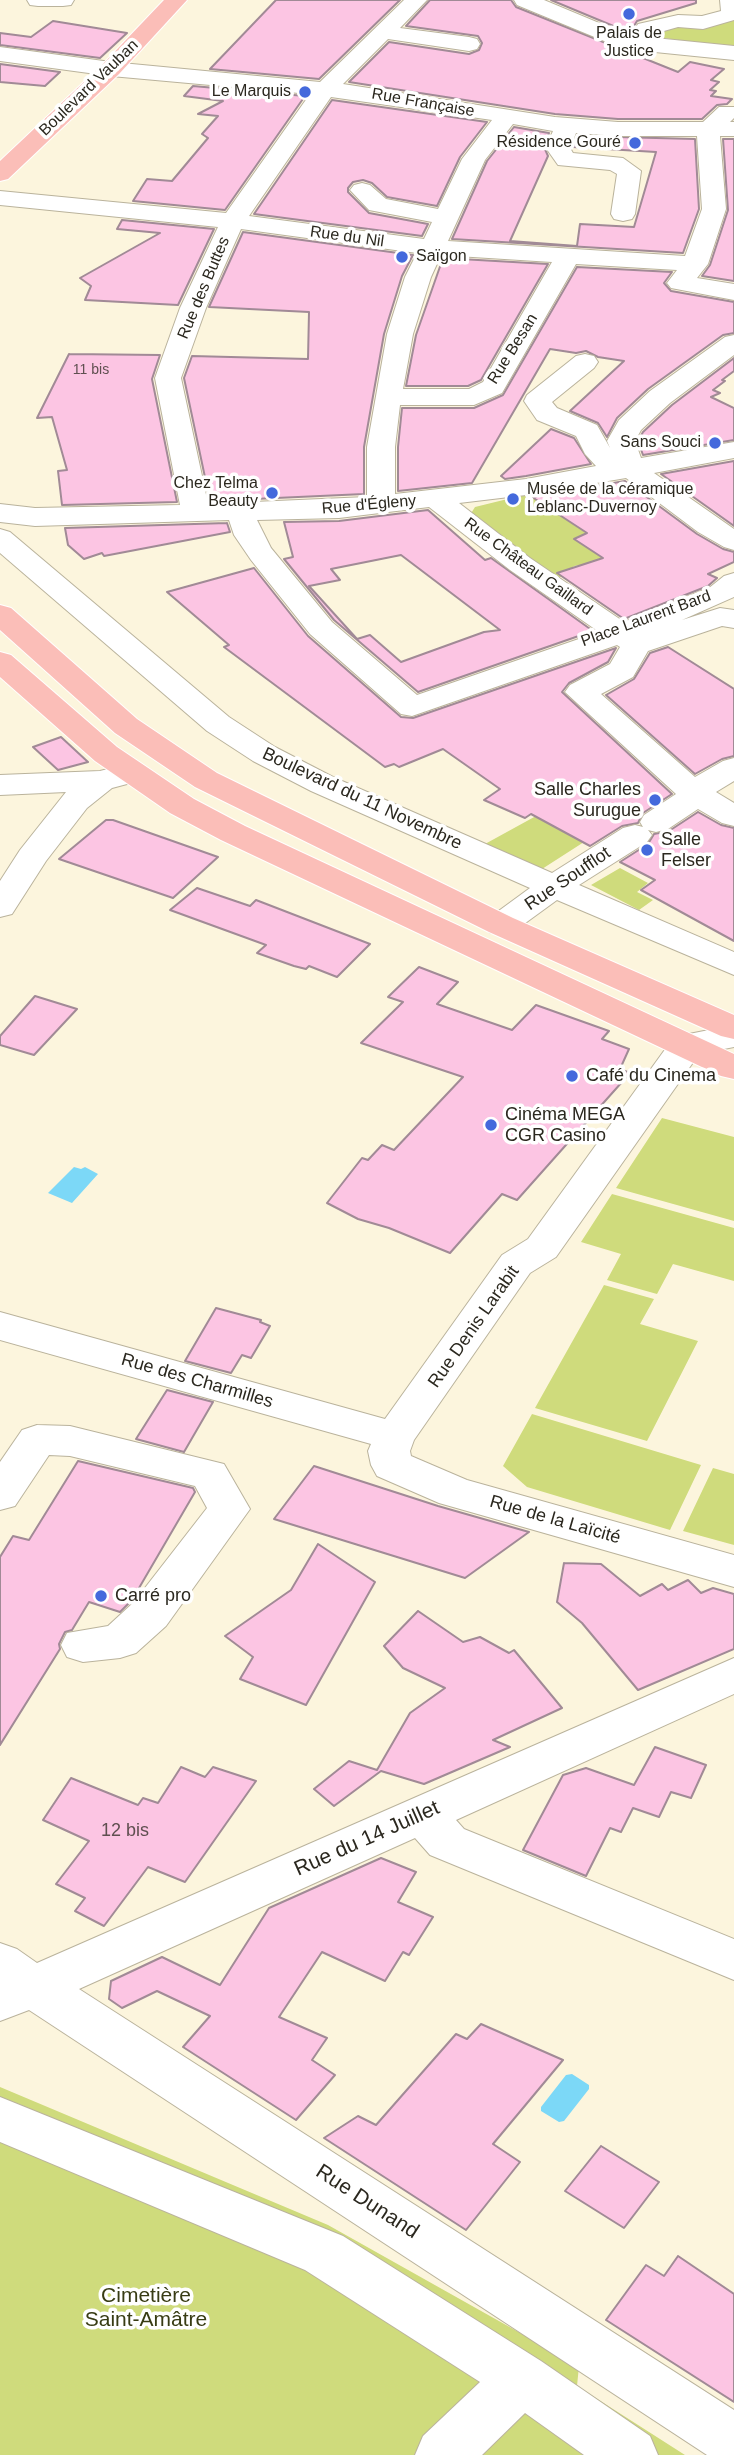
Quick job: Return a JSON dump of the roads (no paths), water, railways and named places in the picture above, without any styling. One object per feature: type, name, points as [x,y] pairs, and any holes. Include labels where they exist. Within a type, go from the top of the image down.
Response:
[{"type":"main road","name":"Boulevard Vauban","points":[[0,174],[111,69],[176,0]]},
{"type":"main road","points":[[0,614],[126,726],[178,763],[687,1045],[734,1068]]},
{"type":"main road","points":[[0,661],[116,777],[182,806],[233,833],[487,935],[734,1028]]},
{"type":"street","points":[[38,0],[63,0]]},
{"type":"street","name":"Rue des Buttes","points":[[196,514],[168,378],[192,309],[233,221],[283,146],[326,88],[416,0]]},
{"type":"street","points":[[525,0],[617,37],[645,44],[734,54]]},
{"type":"street","points":[[617,37],[678,21],[703,23],[732,14],[730,1],[733,0]]},
{"type":"street","points":[[383,32],[469,44]]},
{"type":"street","name":"Rue Française","points":[[0,54],[111,69],[326,88],[567,125],[734,129]]},
{"type":"street","points":[[687,273],[714,209],[708,130],[734,106]]},
{"type":"street","points":[[381,505],[381,447],[400,334],[430,247],[474,159],[506,117]]},
{"type":"street","points":[[567,125],[558,148],[566,160],[615,163],[629,171],[623,214]]},
{"type":"street","points":[[362,190],[378,205],[445,217]]},
{"type":"street","name":"Rue du Nil","points":[[0,198],[233,221],[430,247],[568,256],[687,273],[734,292]]},
{"type":"street","name":"Rue Besan","points":[[388,397],[474,397],[493,387],[568,256]]},
{"type":"street","points":[[632,468],[621,441],[629,426],[660,397],[734,343]]},
{"type":"street","points":[[584,362],[537,401],[547,414],[587,431],[599,454],[607,461],[632,468],[700,521],[734,541]]},
{"type":"street","name":"Rue d'Égleny","points":[[0,513],[35,517],[196,514],[339,509],[497,496],[734,450]]},
{"type":"street","name":"Rue Château Gaillard","points":[[436,499],[520,565],[621,651]]},
{"type":"street","points":[[700,521],[734,511]]},
{"type":"street","points":[[240,512],[248,535],[261,554],[321,628],[412,707],[572,651],[621,651]]},
{"type":"street","points":[[0,528],[35,517]]},
{"type":"street","name":"Boulevard du 11 Novembre","points":[[0,538],[218,724],[264,754],[322,784],[734,965]]},
{"type":"street","name":"Place Laurent Bard","points":[[621,651],[731,590]]},
{"type":"street","name":"Place Laurent Bard","points":[[572,651],[621,651],[720,617],[734,619]]},
{"type":"street","points":[[621,651],[618,681],[670,654],[679,656],[734,634]]},
{"type":"street","points":[[621,651],[581,692],[695,794],[734,816]]},
{"type":"street","name":"Rue Soufflot","points":[[487,935],[554,886],[734,768]]},
{"type":"street","points":[[0,785],[116,777]]},
{"type":"street","points":[[0,907],[32,857],[75,801],[116,777]]},
{"type":"street","points":[[687,1045],[734,1036]]},
{"type":"street","name":"Rue Denis Larabit","points":[[392,1444],[516,1264],[542,1248],[687,1045]]},
{"type":"street","name":"Rue des Charmilles","points":[[0,1325],[392,1444]]},
{"type":"street","points":[[0,1495],[37,1440],[70,1441],[209,1475],[229,1509],[150,1614],[120,1641],[83,1645]]},
{"type":"street","name":"Rue de la Laïcité","points":[[392,1444],[393,1465],[454,1492],[734,1572]]},
{"type":"street","name":"Rue du 14 Juillet","points":[[11,1984],[422,1814],[734,1675]]},
{"type":"street","points":[[422,1814],[447,1842],[734,1959]]},
{"type":"street","name":"Rue Dunand","points":[[11,1984],[85,2018],[734,2441]]},
{"type":"street","points":[[0,2119],[324,2253],[522,2379],[629,2455]]},
{"type":"street","points":[[443,2455],[522,2379]]},
{"type":"water","points":[[74,1167],[85,1167],[98,1174],[72,1203],[48,1193]]},
{"type":"water","points":[[572,2074],[589,2085],[589,2089],[564,2121],[559,2122],[541,2111],[541,2107],[566,2075]]},
{"type":"place","name":"Palais de Justice","points":[[629,14]]},
{"type":"place","name":"Le Marquis","points":[[305,92]]},
{"type":"place","name":"Résidence Gouré","points":[[635,143]]},
{"type":"place","name":"Saïgon","points":[[402,257]]},
{"type":"place","name":"Sans Souci","points":[[715,443]]},
{"type":"place","name":"Chez Telma Beauty","points":[[272,493]]},
{"type":"place","name":"Musée de la céramique Leblanc-Duvernoy","points":[[513,499]]},
{"type":"place","name":"Salle Charles Surugue","points":[[655,800]]},
{"type":"place","name":"Salle Felser","points":[[647,850]]},
{"type":"place","name":"Café du Cinema","points":[[572,1076]]},
{"type":"place","name":"Cinéma MEGA CGR Casino","points":[[491,1125]]},
{"type":"place","name":"Carré pro","points":[[101,1596]]},
{"type":"park label","name":"Cimetière Saint-Amâtre","points":[[146,2308]]}]
